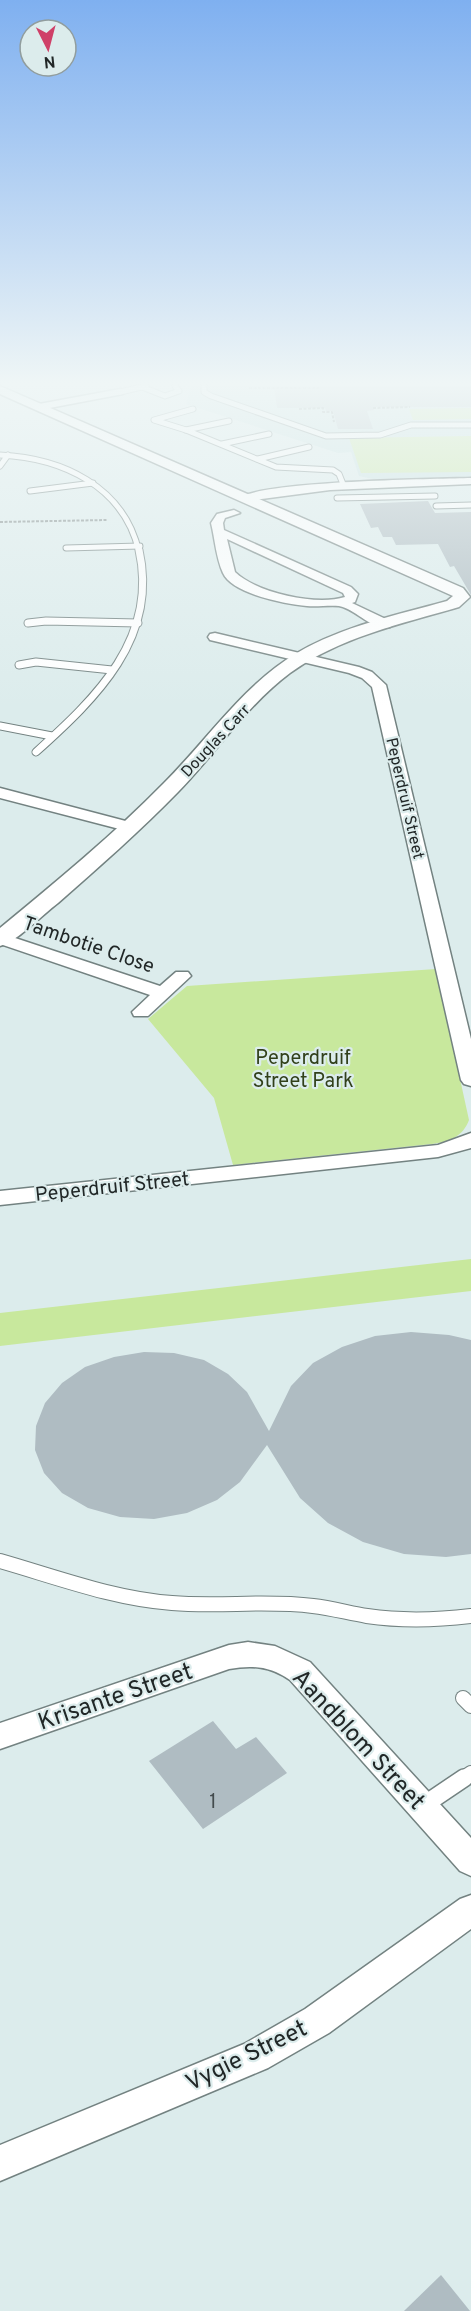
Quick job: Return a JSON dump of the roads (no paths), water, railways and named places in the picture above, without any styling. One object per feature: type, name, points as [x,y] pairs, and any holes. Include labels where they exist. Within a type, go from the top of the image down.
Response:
[{"type":"street","points":[[236,494],[246,498],[270,494]]},
{"type":"street","name":"Douglas Carr","points":[[0,939],[78,875],[131,827],[173,786],[238,712],[302,658],[341,639],[453,604],[462,597],[457,591],[246,498]]},
{"type":"street","points":[[220,532],[352,594],[351,599],[343,603],[320,605],[306,603],[240,585],[233,580],[229,573],[220,532],[218,519],[234,513]]},
{"type":"street","points":[[343,603],[385,624]]},
{"type":"street","name":"Peperdruif Street","points":[[215,637],[361,672],[376,682],[381,689],[471,1080]]},
{"type":"street","points":[[0,793],[131,827]]},
{"type":"street","name":"Tambotie Close","points":[[0,939],[163,993]]},
{"type":"street","points":[[141,1012],[182,976]]},
{"type":"street","name":"Peperdruif Street","points":[[0,1198],[438,1151],[459,1146],[471,1139]]},
{"type":"street","name":"Aandblom Street","points":[[229,1657],[259,1654],[288,1663],[300,1671],[471,1861]]},
{"type":"street","name":"Krisante Street","points":[[0,1736],[229,1657]]},
{"type":"street","name":"Vygie Street","points":[[0,2163],[256,2056],[317,2021],[471,1910]]},
{"type":"lane","points":[[36,752],[99,688],[123,655],[138,623],[145,582],[140,546],[126,519],[104,494]]},
{"type":"lane","points":[[337,498],[403,494]]},
{"type":"lane","points":[[453,494],[471,505]]},
{"type":"lane","points":[[66,549],[140,546]]},
{"type":"lane","points":[[28,623],[138,623]]},
{"type":"lane","points":[[19,665],[45,663],[112,670]]},
{"type":"lane","points":[[0,726],[52,736]]},
{"type":"lane","points":[[0,1561],[115,1593],[170,1603],[218,1605],[271,1603],[313,1606],[368,1616],[436,1620],[471,1616]]},
{"type":"lane","points":[[422,1806],[471,1773]]},
{"type":"park label","name":"Peperdruif Street Park","points":[[303,1068]]}]
